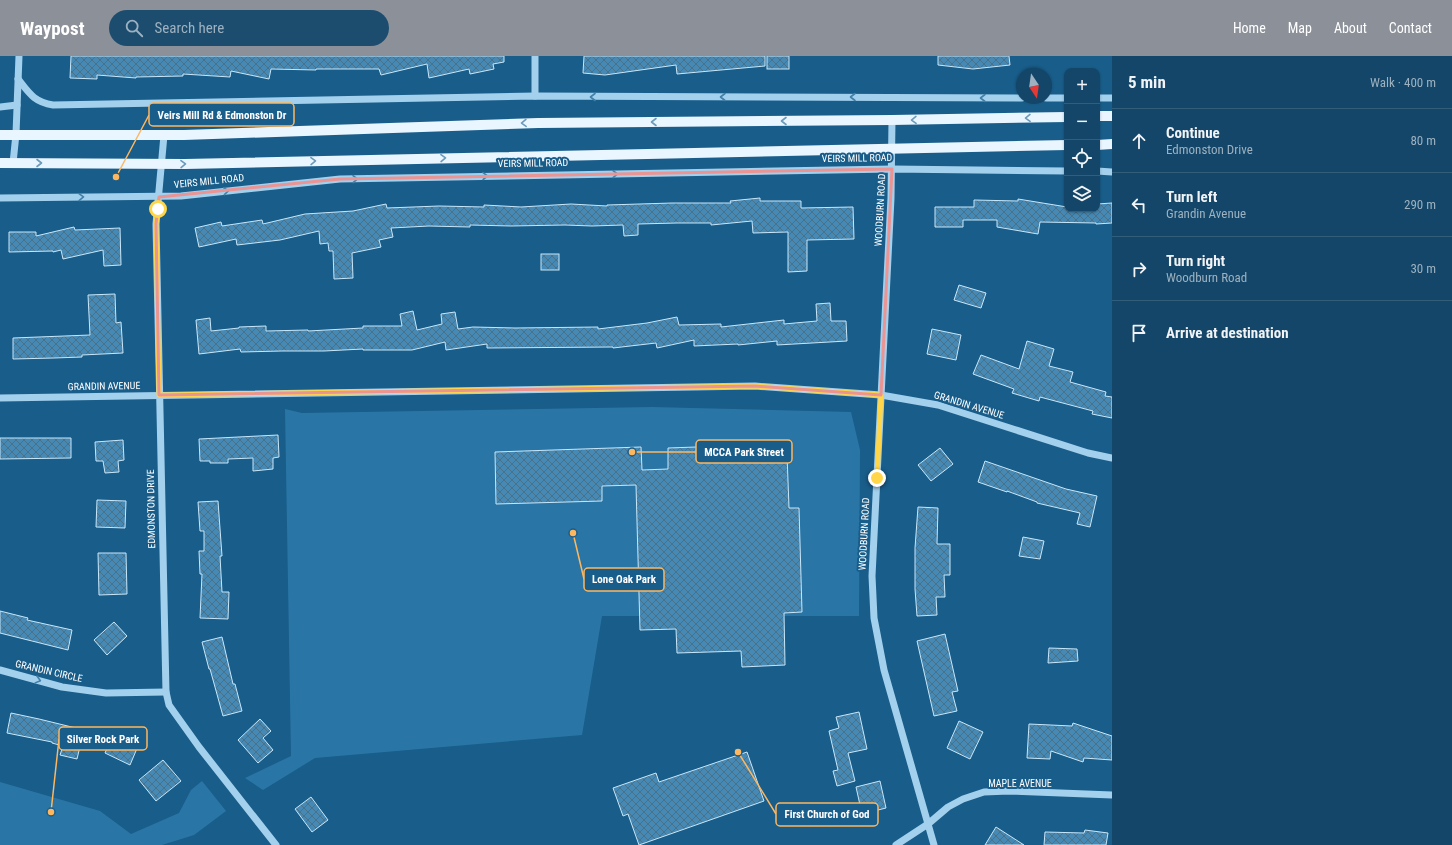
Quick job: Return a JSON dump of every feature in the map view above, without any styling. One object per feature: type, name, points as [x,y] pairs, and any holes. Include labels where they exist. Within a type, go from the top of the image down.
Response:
[{"type":"main road","points":[[1100,116],[1112,116]]},
{"type":"main road","points":[[0,135],[164,135],[538,123],[1064,117]]},
{"type":"main road","points":[[1100,145],[1112,144]]},
{"type":"main road","name":"VEIRS MILL ROAD","points":[[0,163],[162,164],[1064,145]]},
{"type":"street","points":[[13,163],[16,134],[19,56]]},
{"type":"street","points":[[535,56],[535,96]]},
{"type":"street","points":[[18,79],[28,92],[37,100],[53,105],[535,96],[1016,98]]},
{"type":"street","points":[[1052,98],[1064,98]]},
{"type":"street","points":[[1100,98],[1112,98]]},
{"type":"street","points":[[0,107],[17,105]]},
{"type":"street","name":"WOODBURN ROAD","points":[[892,120],[892,169],[872,576],[874,618],[884,670],[934,845]]},
{"type":"street","name":"EDMONSTON DRIVE","points":[[164,135],[156,224],[166,692],[169,705],[198,747],[276,845]]},
{"type":"street","name":"VEIRS MILL ROAD","points":[[0,198],[181,196],[340,179],[892,169],[1064,171]]},
{"type":"street","points":[[1100,171],[1112,172]]},
{"type":"street","name":"GRANDIN AVENUE","points":[[0,398],[755,386],[881,395],[938,405],[1088,453],[1112,458]]},
{"type":"street","name":"GRANDIN CIRCLE","points":[[0,670],[62,686],[106,693],[166,692]]},
{"type":"street","name":"MAPLE AVENUE","points":[[896,845],[928,824],[948,807],[963,799],[984,792],[1009,791],[1112,795]]},
{"type":"highlighted area","points":[[892,169],[881,395],[755,386],[159,395],[156,224],[159,197],[340,179]]},
{"type":"shaded area","points":[[652,407],[851,412],[860,450],[859,616],[602,616],[582,735],[315,758],[263,790],[245,778],[291,756],[285,409],[302,413]]},
{"type":"shaded area","points":[[202,781],[226,811],[194,835],[162,845],[0,845],[0,782],[100,811],[131,834],[179,813],[191,790]]},
{"type":"building","points":[[71,56],[504,56],[504,62],[493,64],[494,69],[470,74],[469,69],[429,78],[427,64],[381,75],[379,69],[271,69],[269,79],[231,71],[230,77],[183,74],[183,76],[136,78],[97,75],[97,79],[70,78]]},
{"type":"building","points":[[584,56],[765,56],[765,66],[677,74],[676,65],[605,75],[583,73]]},
{"type":"building","points":[[767,56],[789,56],[789,69],[767,69]]},
{"type":"building","points":[[938,56],[1009,56],[1010,65],[973,69],[938,65]]},
{"type":"building","points":[[760,198],[760,201],[801,201],[801,208],[853,207],[854,239],[807,240],[807,271],[788,272],[788,232],[753,233],[752,221],[711,225],[711,223],[638,224],[638,235],[624,236],[623,225],[470,225],[470,227],[429,226],[391,228],[393,237],[379,240],[381,247],[352,253],[353,278],[334,279],[333,251],[329,251],[328,243],[320,244],[319,231],[280,240],[237,245],[236,239],[199,247],[195,228],[221,222],[222,226],[262,220],[263,224],[305,214],[353,211],[386,204],[387,208],[439,206],[484,207],[484,205],[521,207],[571,204],[607,206],[672,203],[731,203],[730,201]]},
{"type":"building","points":[[1018,199],[1064,207],[1064,212],[1100,212],[1100,204],[1112,203],[1112,223],[1096,224],[1040,222],[1038,234],[997,227],[997,220],[963,220],[963,227],[935,227],[935,207],[974,207],[974,200],[1018,201]]},
{"type":"building","points":[[74,227],[75,230],[120,228],[121,265],[104,266],[103,250],[63,259],[61,250],[53,252],[9,252],[9,232],[36,232],[36,236]]},
{"type":"building","points":[[541,254],[559,254],[559,270],[541,270]]},
{"type":"building","points":[[959,285],[986,293],[981,308],[954,300]]},
{"type":"building","points":[[115,294],[116,323],[121,322],[123,353],[82,355],[82,357],[13,359],[13,338],[90,335],[88,295]]},
{"type":"building","points":[[830,303],[831,321],[846,321],[847,341],[777,345],[777,341],[738,345],[694,346],[694,340],[657,348],[656,343],[613,348],[487,348],[487,344],[446,350],[445,342],[412,350],[363,349],[241,352],[240,349],[199,354],[196,320],[210,318],[211,331],[239,327],[266,326],[266,331],[308,331],[363,328],[363,326],[402,326],[400,314],[413,311],[417,330],[442,324],[441,314],[455,312],[458,329],[473,327],[598,327],[598,329],[647,323],[677,317],[679,325],[721,324],[721,327],[784,320],[784,324],[817,321],[816,304]]},
{"type":"building","points":[[932,329],[961,335],[956,360],[927,354]]},
{"type":"building","points":[[1027,341],[1054,349],[1049,366],[1073,372],[1070,382],[1106,392],[1105,396],[1112,397],[1112,418],[1092,414],[1093,411],[1040,397],[1039,401],[1012,393],[1014,389],[973,374],[981,355],[1019,369]]},
{"type":"building","points":[[278,435],[279,457],[273,458],[273,469],[253,471],[253,458],[228,459],[228,463],[210,463],[210,461],[200,461],[199,439]]},
{"type":"building","points":[[0,438],[71,438],[71,458],[0,459]]},
{"type":"building","points":[[123,440],[124,460],[118,461],[119,472],[105,473],[103,461],[96,461],[95,442]]},
{"type":"building","points":[[753,445],[753,455],[787,454],[789,508],[799,508],[802,612],[784,613],[785,665],[742,667],[741,651],[677,653],[676,629],[640,630],[636,485],[602,486],[602,501],[496,504],[495,452],[641,447],[642,470],[668,469],[668,448]]},
{"type":"building","points":[[940,448],[953,464],[931,481],[918,465]]},
{"type":"building","points":[[985,461],[1066,489],[1097,496],[1090,527],[1077,524],[1080,513],[1037,503],[1007,491],[978,482]]},
{"type":"building","points":[[97,500],[126,501],[125,528],[96,527]]},
{"type":"building","points":[[218,501],[222,556],[220,556],[222,592],[229,592],[228,619],[200,618],[202,574],[200,574],[199,551],[204,551],[204,531],[200,531],[198,502]]},
{"type":"building","points":[[918,507],[938,508],[937,544],[950,544],[950,575],[944,575],[945,597],[936,597],[937,615],[917,616],[915,589],[915,548]]},
{"type":"building","points":[[1023,537],[1044,541],[1040,559],[1019,556]]},
{"type":"building","points":[[98,553],[126,553],[127,594],[99,595]]},
{"type":"building","points":[[0,611],[28,618],[27,620],[72,630],[68,650],[0,633]]},
{"type":"building","points":[[114,622],[127,636],[107,655],[94,640]]},
{"type":"building","points":[[945,634],[958,691],[952,692],[957,711],[934,716],[917,641]]},
{"type":"building","points":[[222,637],[233,684],[235,684],[242,711],[223,716],[202,642]]},
{"type":"building","points":[[1049,648],[1077,649],[1078,661],[1048,663]]},
{"type":"building","points":[[859,712],[867,749],[848,753],[855,781],[837,786],[833,771],[838,770],[829,731],[839,728],[836,717]]},
{"type":"building","points":[[11,713],[84,730],[77,759],[60,755],[63,746],[52,742],[7,733]]},
{"type":"building","points":[[260,719],[271,731],[263,738],[273,750],[258,763],[238,740]]},
{"type":"building","points":[[959,721],[983,732],[970,759],[947,748]]},
{"type":"building","points":[[1073,723],[1112,736],[1112,760],[1084,758],[1083,762],[1051,751],[1050,759],[1027,758],[1029,724],[1072,726]]},
{"type":"building","points":[[113,735],[138,746],[130,765],[105,753]]},
{"type":"building","points":[[747,752],[764,801],[639,845],[628,814],[623,816],[613,788],[656,773],[659,782]]},
{"type":"building","points":[[163,760],[181,781],[156,801],[139,780]]},
{"type":"building","points":[[880,781],[886,808],[862,814],[856,787]]},
{"type":"building","points":[[311,797],[328,820],[312,832],[295,809]]},
{"type":"building","points":[[996,827],[1024,845],[985,845]]},
{"type":"building","points":[[1085,830],[1108,833],[1106,845],[1044,845],[1045,832],[1084,833]]},
{"type":"place","name":"Veirs Mill Rd & Edmonston Dr","points":[[116,177]]},
{"type":"place","name":"MCCA Park Street","points":[[632,452]]},
{"type":"place","name":"Lone Oak Park","points":[[573,533]]},
{"type":"place","name":"First Church of God","points":[[738,752]]},
{"type":"place","name":"Silver Rock Park","points":[[51,812]]},
{"type":"route","points":[[158,209],[156,224],[159,395],[755,386],[881,395],[877,478]]}]
